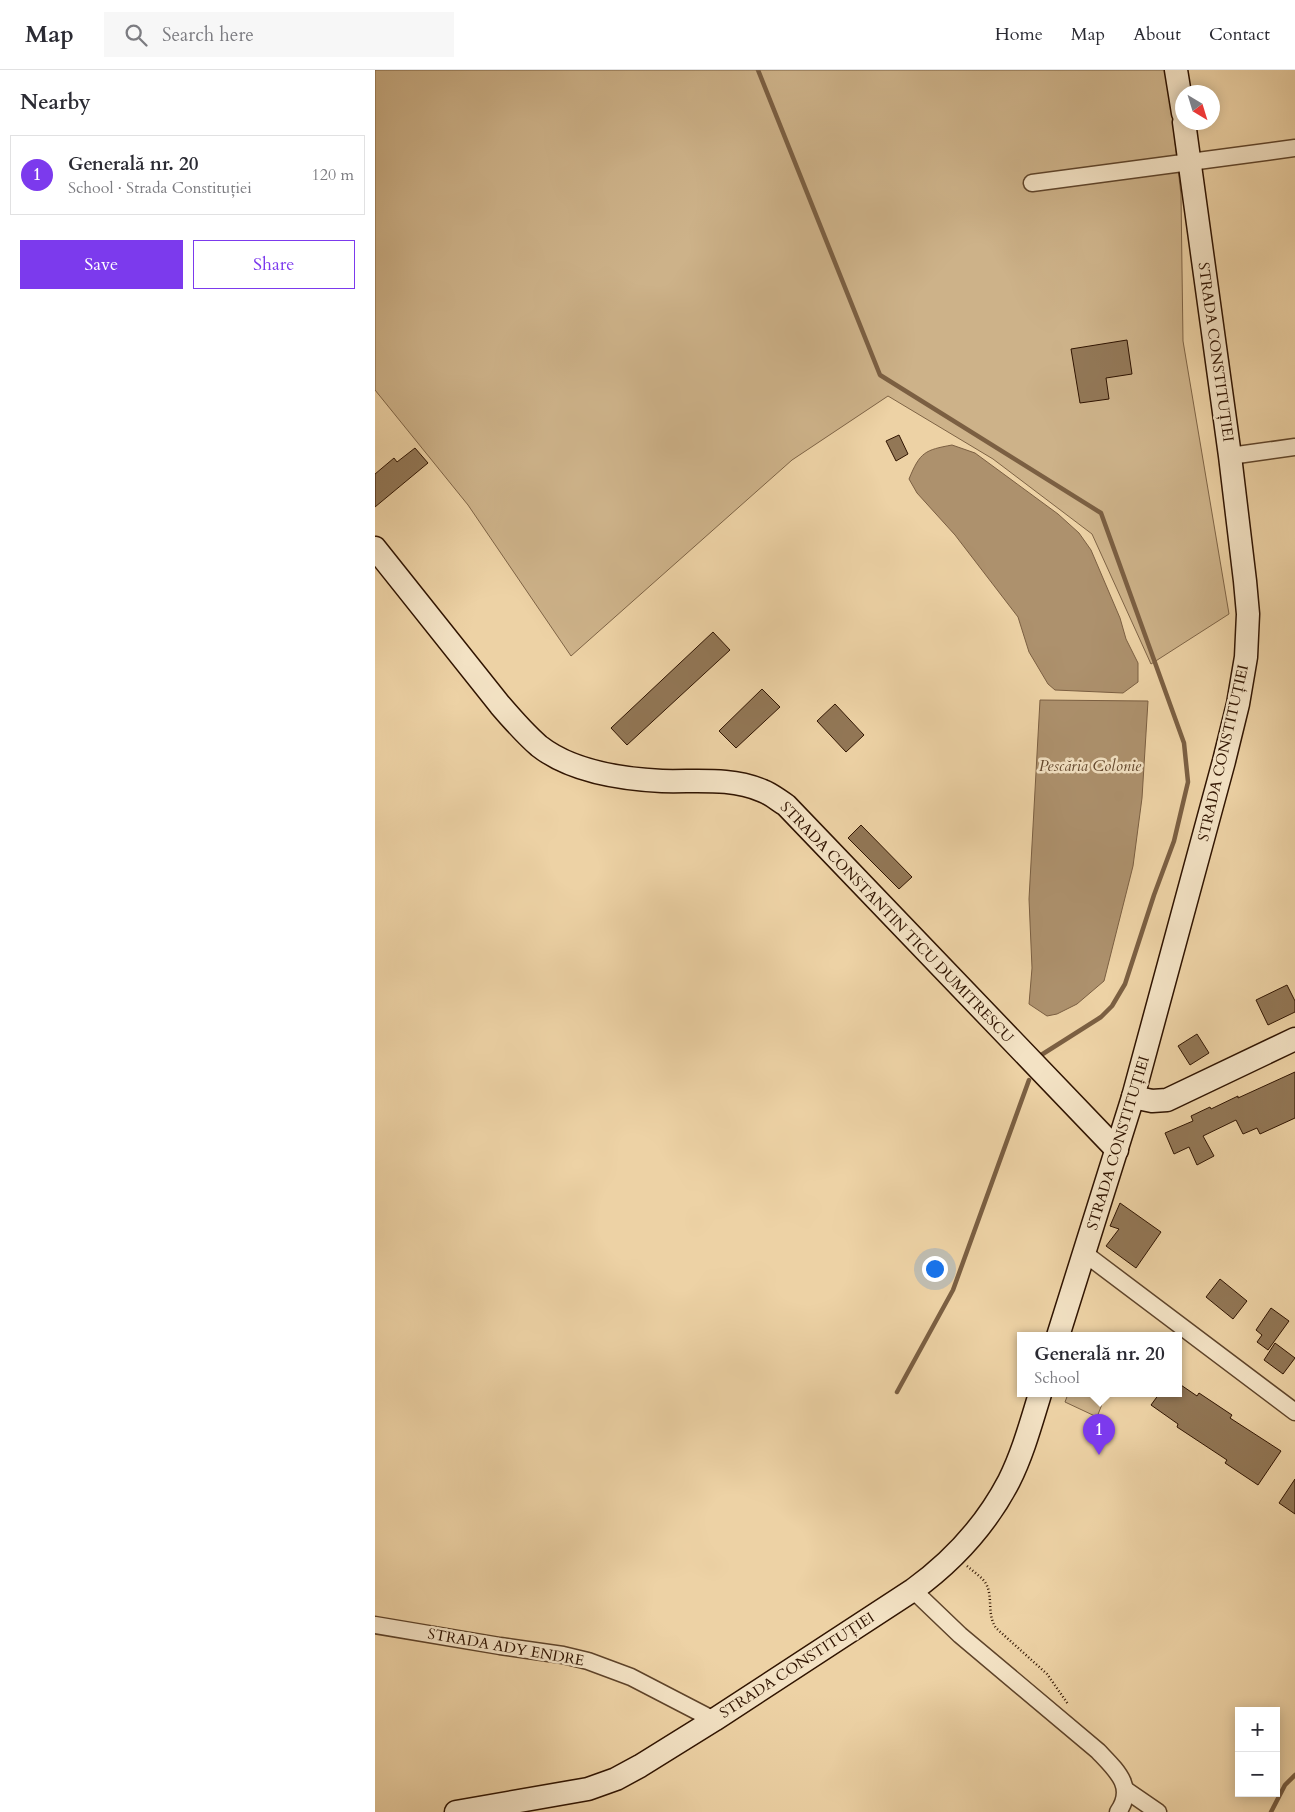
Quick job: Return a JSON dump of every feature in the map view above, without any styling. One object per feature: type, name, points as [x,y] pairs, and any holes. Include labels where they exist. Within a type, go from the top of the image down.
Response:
[{"type":"street","points":[[1176,70],[1178,85]]},
{"type":"street","name":"STRADA CONSTITUȚIEI","points":[[1059,1332],[1133,1097],[1224,762],[1238,704],[1246,657],[1247,606],[1230,456],[1185,130]]},
{"type":"street","points":[[1032,183],[1295,148]]},
{"type":"street","points":[[1230,456],[1295,447]]},
{"type":"street","name":"STRADA CONSTANTIN TICU DUMITRESCU","points":[[375,548],[500,705],[520,728],[541,747],[569,763],[598,773],[630,779],[728,781],[765,792],[786,805],[1117,1150]]},
{"type":"street","points":[[1133,1097],[1152,1101],[1167,1100],[1295,1039]]},
{"type":"street","points":[[1084,1253],[1295,1412]]},
{"type":"street","name":"STRADA CONSTITUȚIEI","points":[[456,1812],[588,1789],[616,1779],[714,1720],[913,1590],[936,1573],[955,1555],[995,1506],[1010,1480],[1025,1442],[1039,1397]]},
{"type":"street","points":[[913,1590],[950,1625],[1099,1751],[1113,1766],[1126,1790],[1158,1812]]},
{"type":"street","name":"STRADA ADY ENDRE","points":[[375,1625],[563,1655],[588,1661],[631,1677],[714,1720]]},
{"type":"street","points":[[1118,1812],[1125,1800],[1126,1790]]},
{"type":"path","points":[[955,1555],[985,1583],[992,1622],[996,1628],[1047,1674],[1065,1700],[1070,1709],[1075,1732]]},
{"type":"shaded area","points":[[375,70],[1167,70],[1181,195],[1183,341],[1229,614],[1151,664],[1092,534],[993,459],[888,396],[792,460],[571,656],[468,505],[375,390]]},
{"type":"shaded area","points":[[1067,1397],[1105,1397],[1097,1417],[1065,1402]]},
{"type":"water","points":[[952,445],[975,453],[1058,514],[1079,533],[1091,550],[1120,618],[1126,639],[1138,663],[1138,682],[1123,693],[1055,690],[1048,684],[1029,652],[1018,617],[955,535],[917,493],[909,479],[920,458],[925,454],[935,449]]},
{"type":"water","name":"Pescăria Colonie","points":[[1040,700],[1148,701],[1142,798],[1133,866],[1104,981],[1077,1004],[1057,1014],[1047,1016],[1029,1004],[1032,968],[1029,899]]},
{"type":"building","points":[[1127,340],[1132,374],[1106,378],[1109,399],[1080,403],[1071,349]]},
{"type":"building","points":[[899,435],[908,454],[896,461],[886,441]]},
{"type":"building","points":[[415,448],[428,463],[375,507],[375,474],[394,458],[397,462]]},
{"type":"building","points":[[713,632],[730,650],[627,745],[611,728]]},
{"type":"building","points":[[762,689],[780,707],[736,748],[719,731]]},
{"type":"building","points":[[835,704],[864,735],[846,752],[817,721]]},
{"type":"building","points":[[861,825],[912,877],[899,889],[848,838]]},
{"type":"building","points":[[1287,985],[1295,1001],[1295,1012],[1268,1025],[1256,1000]]},
{"type":"building","points":[[1197,1034],[1209,1053],[1190,1065],[1178,1046]]},
{"type":"building","points":[[1295,1072],[1295,1118],[1260,1134],[1257,1128],[1243,1134],[1236,1120],[1203,1136],[1214,1156],[1197,1165],[1189,1147],[1174,1154],[1165,1133],[1193,1121],[1191,1116],[1210,1107],[1211,1109],[1238,1096],[1238,1098]]},
{"type":"building","points":[[1120,1203],[1161,1232],[1136,1268],[1106,1246],[1119,1229],[1110,1226]]},
{"type":"building","points":[[1220,1279],[1247,1301],[1233,1319],[1206,1297]]},
{"type":"building","points":[[1271,1308],[1289,1321],[1268,1350],[1257,1342],[1262,1335],[1256,1330]]},
{"type":"building","points":[[1275,1343],[1295,1358],[1283,1374],[1264,1360]]},
{"type":"building","points":[[1182,1386],[1197,1396],[1199,1393],[1232,1415],[1230,1418],[1281,1451],[1258,1485],[1225,1463],[1227,1460],[1177,1427],[1178,1424],[1151,1405],[1157,1397],[1182,1397]]},
{"type":"building","points":[[1295,1479],[1295,1514],[1279,1503]]},
{"type":"waterway","points":[[758,70],[880,375],[1101,513],[1184,743],[1188,782],[1174,841],[1125,984],[1112,1006],[1101,1017],[1038,1057]]},
{"type":"waterway","points":[[897,1392],[953,1290],[1029,1080]]},
{"type":"waterway","points":[[1271,1812],[1285,1785],[1295,1775]]},
{"type":"place","name":"Generală nr. 20","points":[[1099,1455]]}]
